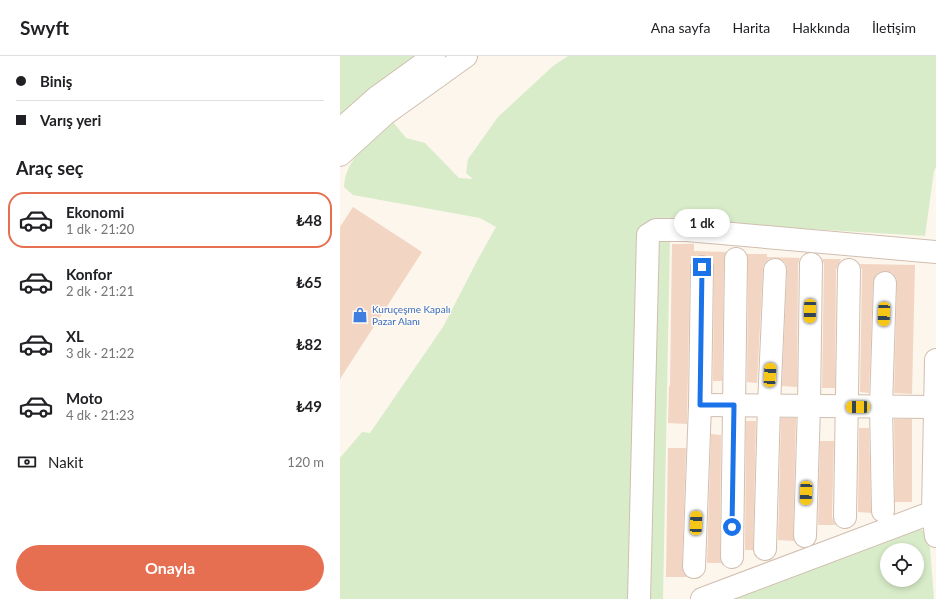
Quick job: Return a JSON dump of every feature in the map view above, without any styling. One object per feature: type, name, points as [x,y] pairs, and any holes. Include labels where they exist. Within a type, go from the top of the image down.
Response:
[{"type":"street","points":[[340,130],[376,98],[434,56]]},
{"type":"street","points":[[340,155],[385,114],[466,56]]},
{"type":"street","points":[[639,599],[648,235],[656,230],[687,230],[936,252]]},
{"type":"street","points":[[732,557],[736,259]]},
{"type":"street","points":[[804,536],[809,406],[811,264]]},
{"type":"street","points":[[694,567],[700,405],[702,267]]},
{"type":"street","points":[[765,549],[775,270]]},
{"type":"street","points":[[845,517],[848,270]]},
{"type":"street","points":[[883,511],[882,406],[885,283]]},
{"type":"street","points":[[936,360],[934,512],[936,536]]},
{"type":"street","points":[[700,405],[935,407]]},
{"type":"street","points":[[702,599],[934,512]]},
{"type":"green space","points":[[340,56],[420,56],[340,117]]},
{"type":"green space","points":[[568,56],[936,56],[936,167],[934,171],[925,236],[697,222],[670,237],[663,599],[340,599],[340,458],[362,432],[370,433],[443,327],[496,227],[480,218],[353,195],[344,187],[349,167],[361,150],[393,122],[406,138],[425,143],[459,178],[473,179],[466,173],[468,159],[498,117],[553,66]]},
{"type":"green space","points":[[919,527],[927,535],[930,548],[934,599],[716,599]]},
{"type":"building","name":"Kuruçeşme Kapalı Pazar Alanı","points":[[353,207],[422,252],[340,379],[340,227]]},
{"type":"building","points":[[672,244],[694,244],[694,251],[726,252],[724,259],[722,381],[713,381],[713,261],[708,256],[702,255],[696,256],[691,261],[687,424],[668,423]]},
{"type":"building","points":[[747,254],[767,254],[767,257],[800,258],[798,264],[797,387],[782,386],[787,271],[786,264],[782,260],[776,258],[769,259],[764,264],[757,383],[747,382]]},
{"type":"building","points":[[822,259],[841,259],[836,270],[835,388],[822,388],[824,264]]},
{"type":"building","points":[[860,264],[915,265],[912,394],[894,393],[897,283],[896,277],[892,273],[885,271],[879,272],[875,276],[873,282],[869,393],[860,392],[862,270]]},
{"type":"building","points":[[781,418],[796,418],[794,541],[778,540]]},
{"type":"building","points":[[894,419],[912,419],[912,502],[895,502]]},
{"type":"building","points":[[746,421],[756,421],[753,550],[745,550]]},
{"type":"building","points":[[859,428],[869,428],[871,513],[858,512]]},
{"type":"building","points":[[711,434],[721,435],[721,563],[707,563]]},
{"type":"building","points":[[820,441],[834,441],[832,517],[836,525],[818,525]]},
{"type":"building","points":[[668,448],[686,448],[682,567],[683,572],[687,577],[666,577]]},
{"type":"place","name":"Kuruçeşme Kapalı Pazar Alanı","points":[[360,315]]},
{"type":"route","points":[[702,267],[700,405],[734,405],[732,527]]}]
